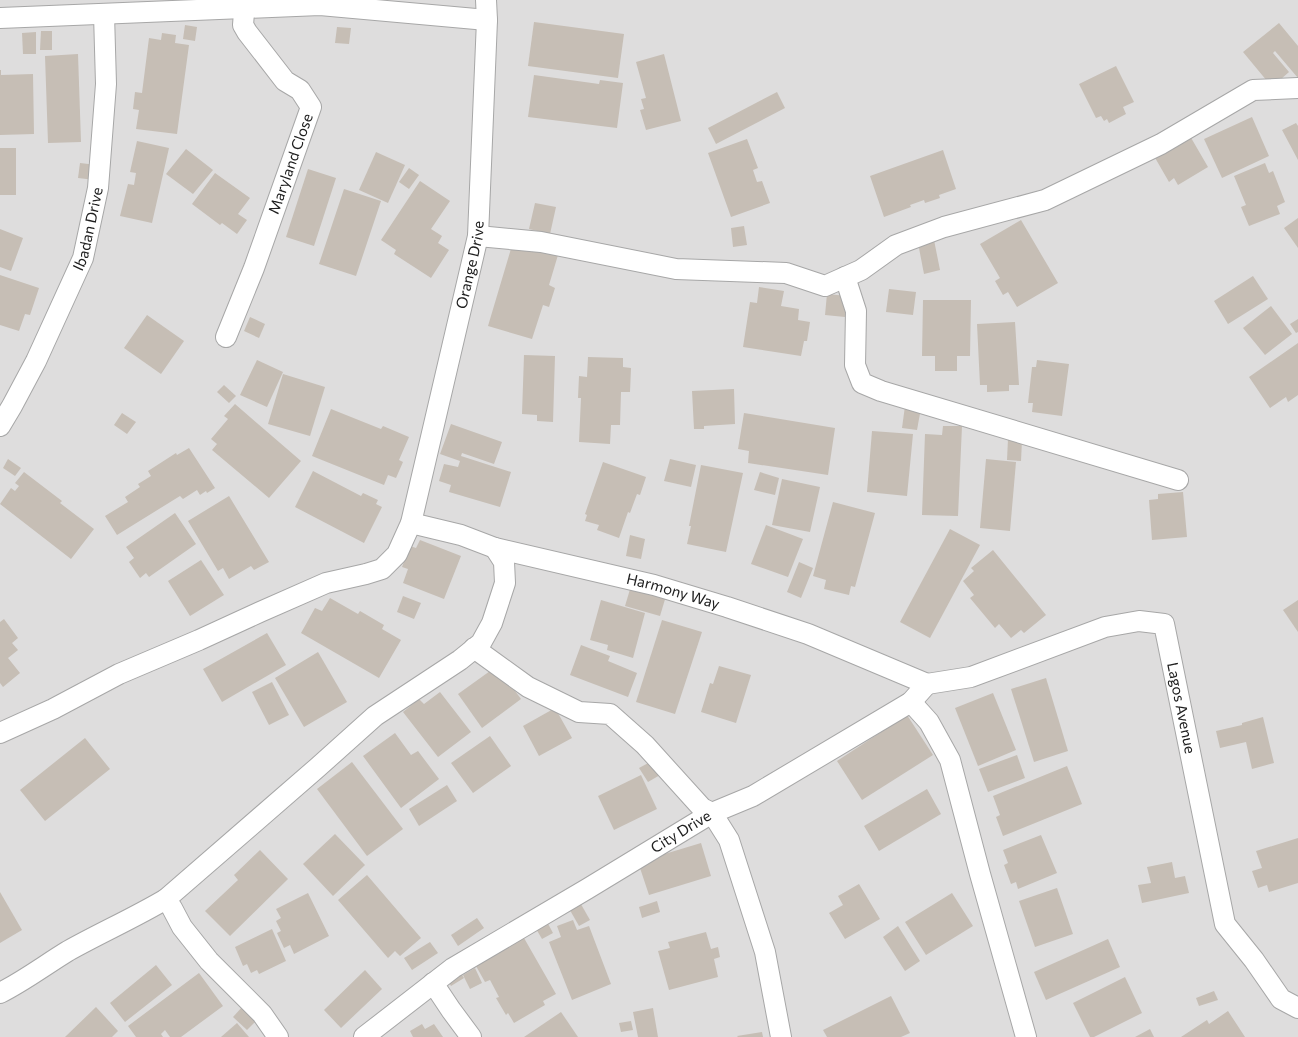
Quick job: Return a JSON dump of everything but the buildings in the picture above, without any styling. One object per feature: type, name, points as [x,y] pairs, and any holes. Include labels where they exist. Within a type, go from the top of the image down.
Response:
[{"type":"street","name":"Orange Drive","points":[[0,733],[54,710],[119,674],[326,583],[382,569],[397,554],[411,523],[478,236],[487,20],[486,0]]},
{"type":"street","points":[[0,18],[104,14],[244,4],[320,5],[487,20]]},
{"type":"street","name":"Maryland Close","points":[[226,337],[254,268],[311,107],[300,90],[286,81],[247,32],[243,25],[244,4]]},
{"type":"street","name":"Ibadan Drive","points":[[0,426],[36,361],[83,258],[98,188],[106,84],[104,14]]},
{"type":"street","points":[[478,236],[541,242],[676,269],[786,273],[825,286],[861,270],[896,245],[944,227],[1045,200],[1161,144],[1253,90],[1298,88]]},
{"type":"street","points":[[845,277],[856,311],[856,365],[862,383],[881,391],[1178,480]]},
{"type":"street","name":"Harmony Way","points":[[411,523],[461,536],[495,548],[654,585],[727,607],[808,634],[927,684]]},
{"type":"street","points":[[0,993],[34,974],[68,951],[133,918],[166,899],[375,716],[460,660],[481,643],[492,623],[505,583],[504,562],[495,548]]},
{"type":"street","name":"Lagos Avenue","points":[[927,684],[971,677],[1105,627],[1139,621],[1164,624],[1224,924],[1254,960],[1281,999],[1298,1008]]},
{"type":"street","points":[[474,648],[528,687],[579,712],[610,714],[645,745],[702,808],[712,813],[729,840],[765,952],[781,1037]]},
{"type":"street","name":"City Drive","points":[[364,1037],[453,968],[712,813],[753,796],[911,702],[927,684]]},
{"type":"street","points":[[911,702],[929,722],[950,760],[980,874],[1026,1037]]},
{"type":"street","points":[[166,899],[182,927],[209,961],[262,1014],[278,1037]]},
{"type":"street","points":[[434,983],[451,1010],[471,1037]]},
{"type":"shaded area","points":[[0,0],[1298,0],[1298,1037],[0,1037]]}]
